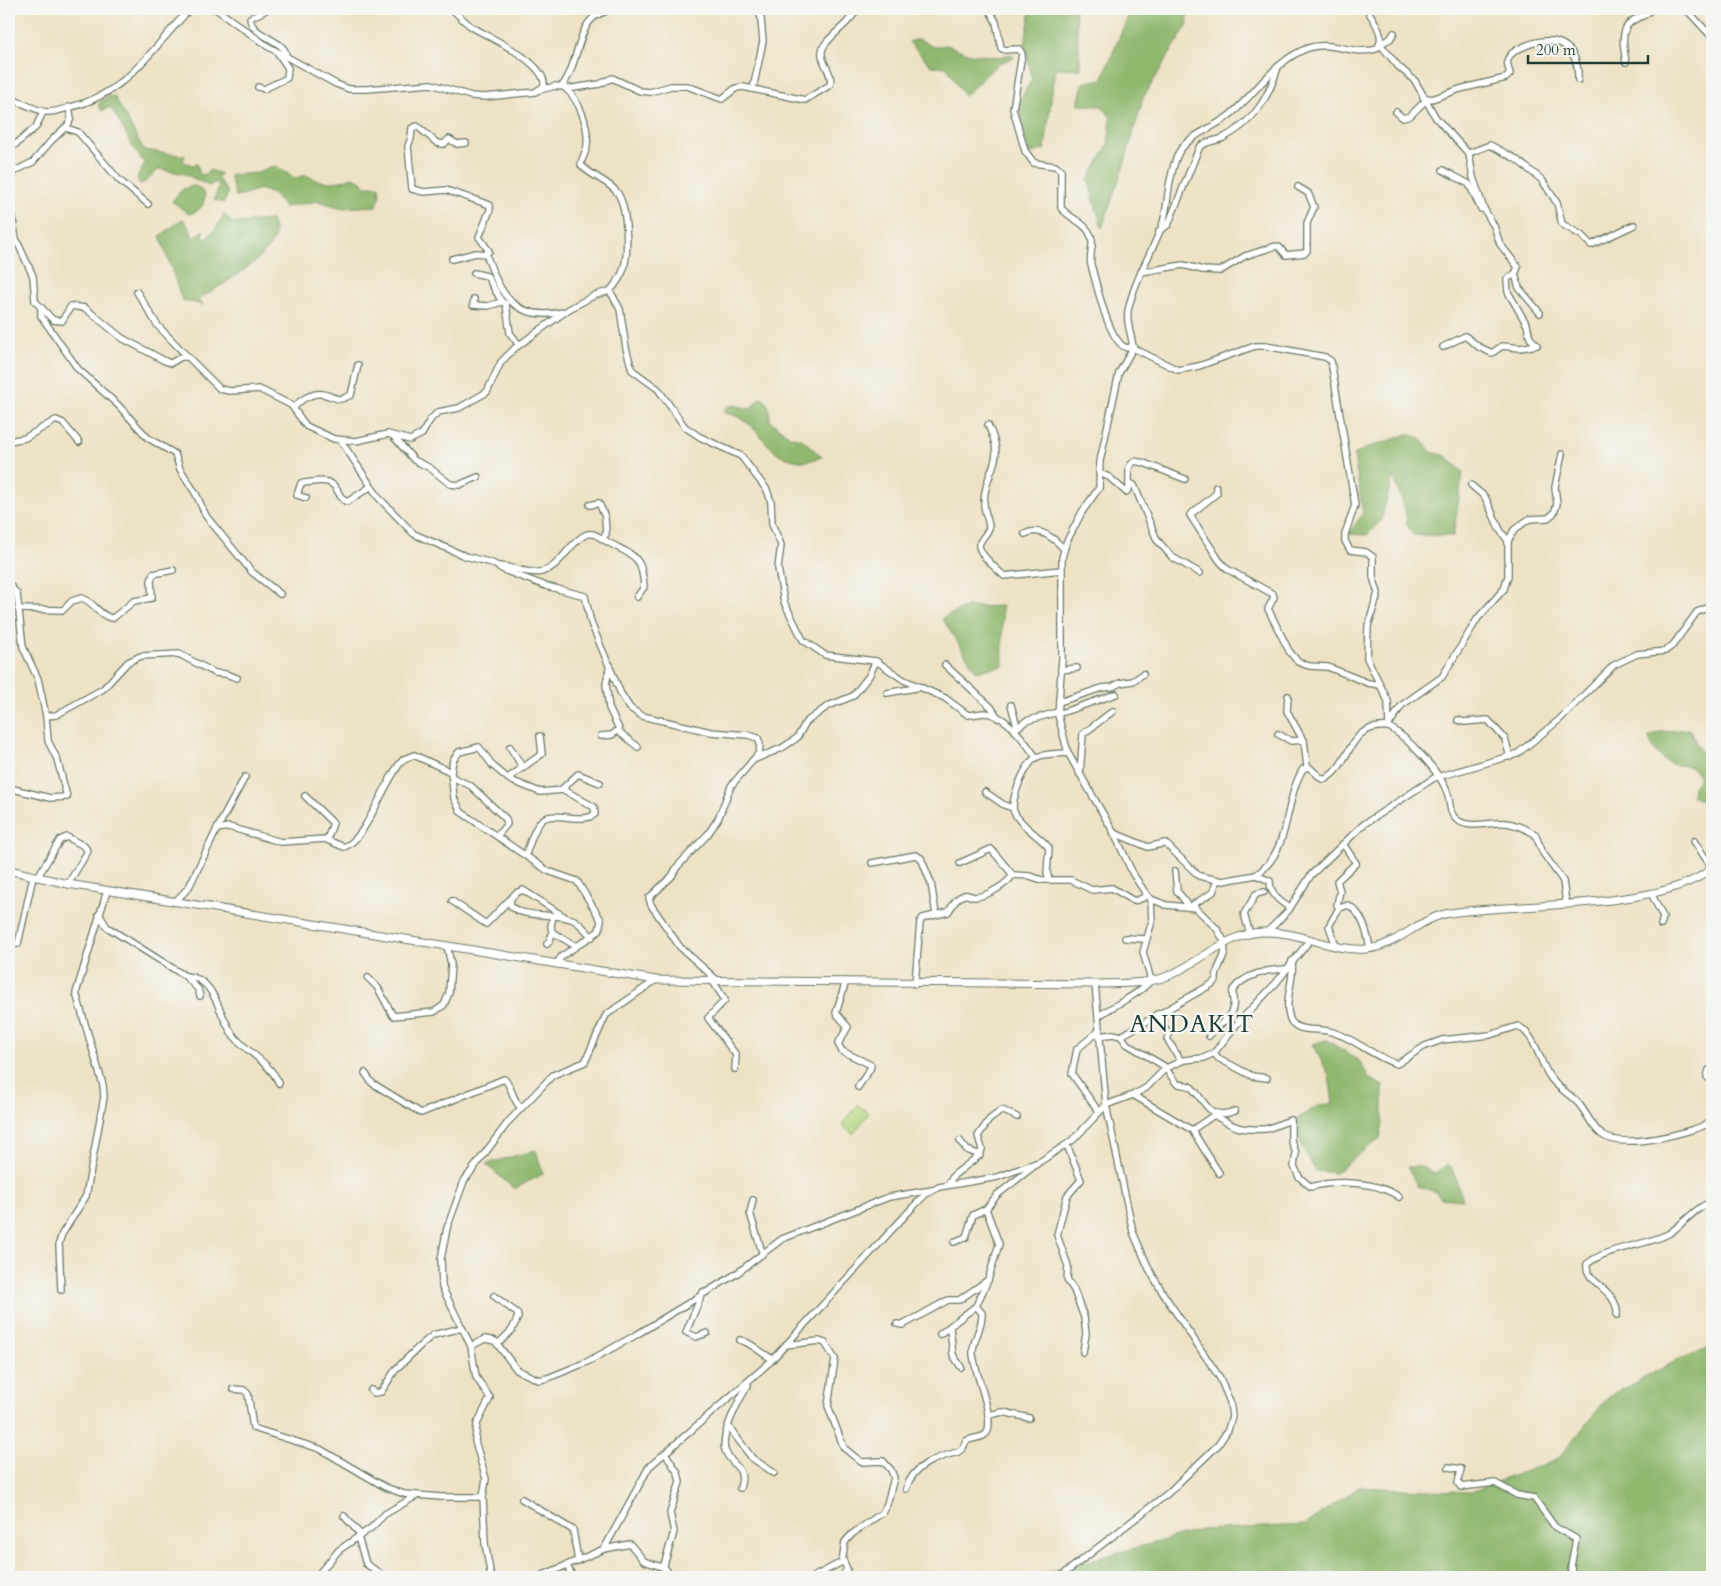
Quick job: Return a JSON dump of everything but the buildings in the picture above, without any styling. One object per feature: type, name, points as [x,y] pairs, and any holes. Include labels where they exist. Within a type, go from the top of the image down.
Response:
[{"type":"main road","points":[[9,870],[107,891],[656,980],[846,981],[915,984],[1096,984],[1151,980],[1171,974],[1250,934],[1267,932],[1336,946],[1370,948],[1390,941],[1426,921],[1447,913],[1566,904],[1651,893],[1688,883],[1712,868]]},
{"type":"street","points":[[9,99],[24,102],[43,112],[69,108],[92,100],[126,80],[190,9]]},
{"type":"street","points":[[216,9],[246,32],[286,56],[336,84],[355,90],[431,84],[471,96],[485,97],[535,92],[561,87],[596,85],[612,78],[640,91],[650,92],[671,86],[687,86],[697,88],[720,99],[726,97],[736,88],[753,89],[802,101],[829,87],[832,80],[822,56],[822,49],[826,42],[851,20],[857,9]]},
{"type":"street","points":[[268,9],[250,18],[250,23],[256,30],[282,47],[286,56]]},
{"type":"street","points":[[137,292],[158,326],[220,389],[230,391],[259,389],[294,408],[306,426],[341,441],[356,441],[391,435],[406,440],[416,438],[425,431],[430,420],[438,412],[459,408],[483,396],[490,387],[501,362],[519,345],[565,312],[594,295],[610,291],[620,278],[624,265],[626,225],[622,204],[617,192],[581,166],[587,144],[584,120],[561,87],[543,76],[534,66],[471,26],[452,9]]},
{"type":"street","points":[[561,87],[569,76],[590,22],[611,9]]},
{"type":"street","points":[[753,89],[763,41],[760,9]]},
{"type":"street","points":[[989,9],[996,22],[1001,48],[1005,50],[1017,48],[1022,52],[1023,59],[1015,91],[1014,110],[1026,154],[1034,163],[1055,166],[1061,170],[1061,208],[1084,226],[1090,234],[1092,240],[1091,265],[1112,331],[1123,346],[1127,348],[1133,347],[1178,370],[1199,366],[1255,346],[1325,357],[1331,360],[1356,505],[1346,529],[1345,542],[1350,550],[1366,552],[1372,557],[1373,577],[1378,596],[1368,626],[1366,651],[1368,664],[1380,685],[1389,707],[1389,726]]},
{"type":"street","points":[[1367,9],[1380,34],[1380,44],[1398,66],[1415,81],[1424,99],[1452,137],[1469,153],[1473,177],[1484,210],[1494,226],[1500,244],[1518,267],[1516,274],[1520,291],[1540,313]]},
{"type":"street","points":[[1626,62],[1623,38],[1627,27],[1634,20],[1645,16],[1651,9]]},
{"type":"street","points":[[1686,9],[1712,37]]},
{"type":"street","points":[[1099,1016],[1139,992],[1151,980],[1143,954],[1153,916],[1148,896],[1133,874],[1114,833],[1080,776],[1068,753],[1062,736],[1058,713],[1061,670],[1061,570],[1064,549],[1084,509],[1098,491],[1100,460],[1120,368],[1133,347],[1128,316],[1141,272],[1160,231],[1175,162],[1180,149],[1231,113],[1263,78],[1313,46],[1327,45],[1371,50],[1390,39],[1394,34]]},
{"type":"street","points":[[1396,112],[1401,117],[1409,116],[1424,99],[1430,99],[1460,88],[1506,78],[1510,74],[1508,62],[1510,56],[1520,48],[1544,40],[1556,41],[1567,49],[1577,64],[1578,80]]},
{"type":"street","points":[[258,87],[264,89],[287,78],[288,68],[276,50]]},
{"type":"street","points":[[1160,231],[1168,225],[1199,148],[1205,143],[1230,134],[1257,112],[1265,102],[1278,67]]},
{"type":"street","points":[[540,90],[544,86],[543,76]]},
{"type":"street","points":[[9,174],[33,162],[55,136],[66,128],[70,121],[69,108]]},
{"type":"street","points":[[9,150],[36,126],[43,112]]},
{"type":"street","points":[[466,143],[457,144],[449,139],[444,144],[437,143],[424,130],[417,126],[412,128],[408,146],[412,190],[424,192],[446,190],[490,205],[490,210],[479,237],[489,251],[486,254],[499,286],[508,299],[536,314],[565,312]]},
{"type":"street","points":[[66,128],[78,132],[119,180],[148,204]]},
{"type":"street","points":[[1469,153],[1490,145],[1516,159],[1525,168],[1537,175],[1557,203],[1562,224],[1581,235],[1591,245],[1634,225]]},
{"type":"street","points":[[1443,170],[1467,182],[1481,209],[1484,210]]},
{"type":"street","points":[[1141,272],[1183,265],[1203,270],[1220,271],[1245,256],[1276,246],[1286,255],[1304,253],[1307,250],[1307,223],[1314,207],[1308,193],[1298,187]]},
{"type":"street","points":[[9,197],[16,239],[31,270],[34,298],[41,309],[53,320],[59,322],[64,318],[71,306],[79,306],[122,338],[165,361],[173,363],[187,356]]},
{"type":"street","points":[[9,240],[16,239]]},
{"type":"street","points":[[452,259],[476,252],[486,254]]},
{"type":"street","points":[[474,273],[487,276],[507,309],[510,333],[519,345]]},
{"type":"street","points":[[1443,347],[1465,336],[1479,347],[1492,353],[1502,346],[1527,348],[1538,345],[1530,338],[1527,325],[1507,288],[1507,279],[1516,274]]},
{"type":"street","points":[[610,291],[620,309],[626,348],[632,370],[658,390],[685,427],[700,437],[741,456],[767,490],[771,502],[772,524],[781,545],[778,568],[786,610],[806,644],[822,654],[876,661],[898,677],[945,698],[968,715],[986,713],[1016,728]]},
{"type":"street","points":[[474,299],[472,305],[478,306],[502,302]]},
{"type":"street","points":[[41,309],[41,316],[78,369],[118,405],[148,438],[175,454],[180,469],[206,516],[252,572],[280,594]]},
{"type":"street","points":[[294,408],[298,402],[310,396],[323,394],[332,399],[342,400],[351,395],[358,365]]},
{"type":"street","points":[[9,441],[25,438],[56,420],[63,423],[79,442]]},
{"type":"street","points":[[988,425],[996,445],[997,456],[986,484],[984,503],[989,528],[980,543],[980,549],[985,557],[1004,576],[1061,570]]},
{"type":"street","points":[[391,435],[414,460],[430,468],[450,484],[459,485],[478,477]]},
{"type":"street","points":[[341,441],[370,487],[414,534],[465,556],[497,566],[546,586],[585,596],[591,623],[624,699],[638,714],[711,732],[754,736],[760,744],[759,753],[731,786],[718,819],[708,834],[677,867],[672,877],[650,897],[650,903],[675,941],[715,980],[725,999],[708,1016],[708,1019],[736,1056],[735,1069]]},
{"type":"street","points":[[1389,726],[1399,708],[1442,677],[1478,618],[1504,589],[1508,576],[1508,541],[1514,530],[1526,520],[1534,517],[1548,518],[1554,513],[1557,504],[1555,487],[1562,454]]},
{"type":"street","points":[[1099,474],[1109,477],[1126,492],[1129,490],[1130,466],[1137,461],[1184,479]]},
{"type":"street","points":[[306,498],[297,495],[301,483],[328,481],[333,484],[341,498],[346,502],[370,487]]},
{"type":"street","points":[[1129,483],[1134,485],[1148,516],[1152,532],[1160,544],[1172,557],[1200,573]]},
{"type":"street","points":[[1471,485],[1485,498],[1500,530],[1508,541]]},
{"type":"street","points":[[1216,487],[1217,493],[1190,515],[1219,560],[1227,569],[1273,594],[1274,597],[1268,609],[1293,656],[1304,665],[1325,667],[1368,683],[1380,685]]},
{"type":"street","points":[[590,505],[599,503],[602,508],[606,534],[602,538]]},
{"type":"street","points":[[1025,534],[1036,531],[1050,536],[1064,549]]},
{"type":"street","points":[[497,566],[541,572],[553,565],[584,535],[593,534],[629,552],[640,565],[644,587],[637,596]]},
{"type":"street","points":[[18,609],[62,610],[72,601],[82,598],[88,600],[106,617],[113,618],[134,601],[152,598],[150,581],[153,574],[173,570]]},
{"type":"street","points":[[9,584],[16,591],[25,652],[37,676],[46,716],[48,741],[57,759],[67,796],[64,799],[50,798],[9,788]]},
{"type":"street","points":[[1267,932],[1290,908],[1307,880],[1364,824],[1437,777],[1510,757],[1527,747],[1559,720],[1618,662],[1636,654],[1665,651],[1673,645],[1696,612],[1712,606]]},
{"type":"street","points":[[46,716],[56,715],[103,689],[128,662],[141,656],[179,654],[215,673],[237,678]]},
{"type":"street","points":[[754,760],[782,748],[797,738],[806,722],[828,706],[853,696],[869,676],[876,661]]},
{"type":"street","points":[[610,665],[606,684],[608,706],[618,731],[638,747]]},
{"type":"street","points":[[945,665],[991,707],[998,718]]},
{"type":"street","points":[[1061,670],[1077,668]]},
{"type":"street","points":[[1059,702],[1070,700],[1102,688],[1112,687],[1121,682],[1132,682],[1144,674]]},
{"type":"street","points":[[887,693],[923,687]]},
{"type":"street","points":[[1016,728],[1026,721],[1058,713],[1116,694]]},
{"type":"street","points":[[1288,696],[1287,711],[1306,747],[1307,767],[1322,779],[1326,780],[1345,760],[1357,735],[1372,727],[1389,726],[1415,747],[1448,793],[1451,812],[1459,821],[1470,825],[1508,823],[1535,834],[1543,853],[1563,881],[1566,904]]},
{"type":"street","points":[[1011,705],[1016,728],[1036,757]]},
{"type":"street","points":[[1080,776],[1083,734],[1113,711]]},
{"type":"street","points":[[1458,720],[1464,722],[1488,720],[1505,739],[1510,757]]},
{"type":"street","points":[[602,736],[612,735],[618,731]]},
{"type":"street","points":[[1278,734],[1291,741],[1303,740]]},
{"type":"street","points":[[508,778],[543,753],[540,736]]},
{"type":"street","points":[[526,854],[538,825],[544,818],[590,818],[595,814],[596,810],[591,804],[562,789],[538,792],[508,778],[494,766],[479,747],[459,752],[453,760],[452,775],[454,798],[461,812],[526,854],[548,871],[580,884],[601,922],[600,929],[592,937],[576,946],[556,964]]},
{"type":"street","points":[[510,747],[523,768]]},
{"type":"street","points":[[1012,808],[1019,784],[1029,764],[1036,757],[1068,753]]},
{"type":"street","points":[[217,829],[230,826],[280,842],[326,839],[341,847],[349,845],[375,809],[398,766],[407,757],[417,756],[471,786],[506,819],[507,824],[497,836]]},
{"type":"street","points":[[1114,833],[1148,847],[1160,842],[1165,843],[1199,876],[1218,880],[1256,874],[1269,864],[1286,830],[1297,781],[1302,770],[1307,767]]},
{"type":"street","points":[[562,789],[578,774],[600,783]]},
{"type":"street","points":[[175,902],[189,887],[245,777]]},
{"type":"street","points":[[985,792],[1012,808],[1020,821],[1049,848],[1047,872],[1049,880]]},
{"type":"street","points":[[305,796],[333,822],[326,839]]},
{"type":"street","points":[[18,944],[35,877],[60,840],[67,837],[84,846],[88,851],[68,884]]},
{"type":"street","points":[[1694,841],[1712,868]]},
{"type":"street","points":[[1339,908],[1337,901],[1340,890],[1337,881],[1356,862],[1343,844]]},
{"type":"street","points":[[960,863],[990,849],[1013,875],[1030,876],[1042,880],[1071,880],[1092,890],[1112,888],[1134,901],[1148,896],[1166,905],[1190,906],[1213,892],[1218,880]]},
{"type":"street","points":[[872,863],[916,855],[921,858],[931,883],[936,914]]},
{"type":"street","points":[[1121,1036],[1212,984],[1216,980],[1216,972],[1224,956],[1225,945],[1214,926],[1190,906],[1177,891],[1175,871]]},
{"type":"street","points":[[1256,874],[1269,880],[1275,896],[1290,908]]},
{"type":"street","points":[[915,984],[920,922],[925,917],[948,912],[952,904],[962,896],[967,894],[976,897],[985,894],[1007,882],[1013,875]]},
{"type":"street","points":[[61,1290],[60,1241],[86,1196],[104,1097],[103,1085],[76,993],[107,891]]},
{"type":"street","points":[[452,901],[486,924],[519,891],[525,891],[565,917],[577,922],[592,937]]},
{"type":"street","points":[[1250,934],[1244,914],[1256,894],[1264,892]]},
{"type":"street","points":[[1651,893],[1663,917],[1661,925]]},
{"type":"street","points":[[510,900],[511,906],[518,911],[565,917]]},
{"type":"street","points":[[1336,946],[1329,926],[1339,908],[1348,905],[1356,912],[1366,929],[1370,948]]},
{"type":"street","points":[[99,914],[107,927],[185,976],[198,989],[200,996]]},
{"type":"street","points":[[547,944],[552,932],[553,916]]},
{"type":"street","points":[[552,932],[576,946]]},
{"type":"street","points":[[1125,938],[1146,939]]},
{"type":"street","points":[[954,1242],[966,1237],[973,1216],[986,1209],[997,1195],[1041,1161],[1067,1145],[1106,1105],[1146,1088],[1166,1068],[1181,1061],[1204,1058],[1214,1053],[1310,940]]},
{"type":"street","points":[[368,978],[378,988],[394,1016],[438,1011],[444,1005],[449,993],[452,962],[447,946]]},
{"type":"street","points":[[1292,962],[1294,971],[1289,1013],[1294,1024],[1299,1028],[1334,1033],[1387,1061],[1397,1064],[1425,1046],[1442,1040],[1490,1035],[1518,1026],[1524,1031],[1538,1051],[1550,1078],[1579,1104],[1596,1129],[1605,1137],[1619,1140],[1642,1140],[1688,1133],[1712,1122]]},
{"type":"street","points":[[1209,1036],[1230,1014],[1234,1006],[1233,990],[1240,982],[1271,970],[1286,969]]},
{"type":"street","points":[[185,976],[194,977],[204,984],[218,1004],[231,1033],[269,1068],[279,1083]]},
{"type":"street","points":[[491,1577],[486,1553],[483,1496],[486,1479],[475,1441],[475,1432],[490,1398],[476,1377],[471,1346],[442,1288],[441,1259],[447,1228],[464,1181],[521,1108],[553,1075],[585,1062],[606,1015],[656,980]]},
{"type":"street","points":[[846,981],[836,1013],[848,1027],[838,1044],[842,1051],[871,1065],[858,1087]]},
{"type":"street","points":[[1060,1577],[1162,1498],[1218,1445],[1226,1434],[1232,1416],[1230,1402],[1220,1378],[1168,1301],[1138,1245],[1128,1213],[1106,1105],[1096,984]]},
{"type":"street","points":[[1158,1014],[1168,1030],[1169,1035],[1167,1039],[1181,1061]]},
{"type":"street","points":[[1099,1112],[1072,1074],[1077,1049],[1099,1033],[1121,1036],[1127,1044],[1166,1068],[1176,1084],[1191,1087],[1208,1109],[1220,1115],[1235,1111]]},
{"type":"street","points":[[1214,1053],[1218,1058],[1252,1076],[1267,1078]]},
{"type":"street","points":[[1712,1068],[1709,1070],[1707,1077],[1712,1080]]},
{"type":"street","points":[[365,1073],[372,1084],[421,1113],[504,1079],[508,1082],[513,1100],[521,1108]]},
{"type":"street","points":[[1133,1095],[1192,1130],[1219,1173]]},
{"type":"street","points":[[948,1185],[954,1175],[974,1162],[980,1154],[982,1149],[978,1136],[989,1120],[1002,1110],[1017,1117]]},
{"type":"street","points":[[1192,1130],[1214,1115],[1231,1126],[1244,1130],[1266,1129],[1291,1120],[1291,1140],[1296,1153],[1294,1166],[1299,1177],[1311,1187],[1341,1181],[1386,1190],[1399,1197]]},
{"type":"street","points":[[960,1141],[968,1150],[980,1154]]},
{"type":"street","points":[[1067,1145],[1080,1180],[1067,1196],[1057,1235],[1068,1266],[1067,1280],[1074,1290],[1084,1318],[1086,1334],[1083,1352]]},
{"type":"street","points":[[471,1346],[490,1339],[498,1344],[517,1370],[533,1378],[544,1379],[605,1352],[736,1274],[762,1252],[782,1239],[889,1197],[998,1177],[1041,1161]]},
{"type":"street","points":[[604,1548],[645,1471],[773,1359],[913,1208],[932,1190]]},
{"type":"street","points":[[753,1200],[750,1213],[762,1252]]},
{"type":"street","points":[[1617,1315],[1616,1301],[1592,1276],[1587,1269],[1587,1264],[1601,1257],[1662,1236],[1712,1202]]},
{"type":"street","points":[[940,1334],[976,1306],[988,1280],[999,1244],[986,1209]]},
{"type":"street","points":[[897,1324],[903,1325],[948,1300],[958,1300],[988,1280]]},
{"type":"street","points":[[703,1292],[686,1332],[696,1338],[707,1334]]},
{"type":"street","points":[[494,1296],[516,1313],[518,1317],[512,1330],[498,1344]]},
{"type":"street","points":[[906,1489],[908,1480],[918,1468],[958,1452],[969,1439],[985,1435],[988,1430],[988,1415],[979,1386],[973,1354],[974,1342],[982,1318],[982,1313],[976,1306]]},
{"type":"street","points":[[371,1390],[374,1393],[381,1392],[396,1370],[433,1335],[462,1328]]},
{"type":"street","points":[[950,1328],[953,1356],[961,1367]]},
{"type":"street","points":[[740,1340],[751,1343],[764,1355],[773,1359]]},
{"type":"street","points":[[786,1345],[819,1341],[825,1344],[835,1359],[831,1376],[828,1411],[844,1448],[861,1462],[882,1461],[893,1474],[893,1483],[884,1509],[847,1539],[843,1546],[847,1569],[842,1577]]},
{"type":"street","points":[[740,1488],[742,1480],[739,1469],[728,1456],[724,1446],[729,1427],[742,1395],[752,1379]]},
{"type":"street","points":[[233,1389],[244,1390],[248,1394],[252,1425],[258,1430],[320,1448],[385,1487],[416,1496],[483,1496]]},
{"type":"street","points":[[988,1415],[1003,1412],[1029,1418]]},
{"type":"street","points":[[729,1427],[752,1458],[774,1473]]},
{"type":"street","points":[[663,1568],[674,1532],[670,1513],[680,1482],[678,1473],[665,1453]]},
{"type":"street","points":[[1449,1467],[1461,1468],[1458,1482],[1462,1487],[1495,1483],[1517,1495],[1534,1498],[1557,1529],[1576,1539],[1571,1566],[1572,1577]]},
{"type":"street","points":[[316,1577],[331,1557],[360,1536],[385,1514],[416,1496]]},
{"type":"street","points":[[522,1499],[573,1530],[578,1561]]},
{"type":"street","points":[[344,1516],[360,1536],[366,1564],[386,1577]]},
{"type":"street","points":[[539,1577],[604,1548],[630,1544],[644,1561],[663,1568],[671,1577]]},
{"type":"street","points":[[813,1577],[844,1560]]},
{"type":"street","points":[[567,1566],[573,1577]]},
{"type":"green space","points":[[1031,9],[1075,9],[1081,69],[1055,68],[1045,149],[1029,154],[1017,105],[1032,79],[1025,44]]},
{"type":"green space","points":[[1131,9],[1186,9],[1188,24],[1143,98],[1124,165],[1102,228],[1088,180],[1108,145],[1111,118],[1102,106],[1078,105],[1083,83],[1102,79]]},
{"type":"green space","points":[[919,39],[933,47],[947,45],[970,54],[1000,57],[1011,54],[1014,58],[999,63],[964,96],[947,67],[931,66],[909,42]]},
{"type":"green space","points":[[114,96],[144,150],[185,156],[183,162],[192,165],[197,164],[200,175],[210,170],[221,174],[217,177],[228,193],[224,203],[214,200],[219,187],[216,182],[209,186],[185,174],[159,169],[145,182],[140,184],[137,178],[145,163],[135,150],[110,107],[102,111],[98,104],[106,97]]},
{"type":"green space","points":[[275,166],[295,178],[306,175],[329,182],[353,177],[362,181],[365,186],[379,186],[380,197],[376,206],[342,208],[318,201],[284,207],[274,194],[259,189],[236,197],[230,178],[231,175],[257,173]]},
{"type":"green space","points":[[193,186],[198,187],[205,195],[201,208],[189,214],[172,201],[183,189]]},
{"type":"green space","points":[[224,214],[233,223],[271,220],[275,234],[272,243],[264,253],[242,272],[197,301],[204,305],[182,300],[160,236],[183,219],[191,231],[193,239],[203,230],[204,240],[215,230]]},
{"type":"green space","points":[[761,397],[768,405],[770,421],[790,436],[803,440],[822,457],[803,461],[787,458],[769,445],[746,422],[736,416],[724,413],[727,407],[734,405],[750,409]]},
{"type":"green space","points":[[1408,434],[1421,438],[1431,452],[1446,456],[1463,472],[1453,536],[1413,535],[1407,524],[1405,509],[1393,476],[1381,521],[1367,535],[1348,534],[1363,514],[1354,455],[1367,448]]},
{"type":"green space","points":[[1002,606],[1003,666],[976,671],[942,618],[967,607]]},
{"type":"green space","points":[[1689,729],[1712,773],[1712,805],[1692,796],[1693,787],[1700,777],[1696,772],[1692,768],[1674,765],[1662,759],[1648,738],[1660,732]]},
{"type":"green space","points":[[1326,1040],[1360,1062],[1369,1078],[1383,1086],[1383,1123],[1380,1138],[1335,1173],[1316,1171],[1302,1148],[1297,1119],[1316,1107],[1333,1103],[1329,1075],[1312,1044]]},
{"type":"green space","points":[[858,1105],[869,1113],[853,1134],[842,1125]]},
{"type":"green space","points":[[536,1150],[543,1174],[514,1189],[486,1164]]},
{"type":"green space","points":[[1448,1164],[1452,1168],[1463,1200],[1441,1198],[1436,1192],[1417,1186],[1408,1167],[1424,1167],[1434,1174]]},
{"type":"green space","points":[[1712,1346],[1712,1577],[1028,1577],[1201,1530],[1304,1525],[1359,1487],[1471,1492],[1559,1458],[1608,1397],[1676,1361]]},
{"type":"district","name":"ANDAKIT","points":[[1192,1024]]}]
